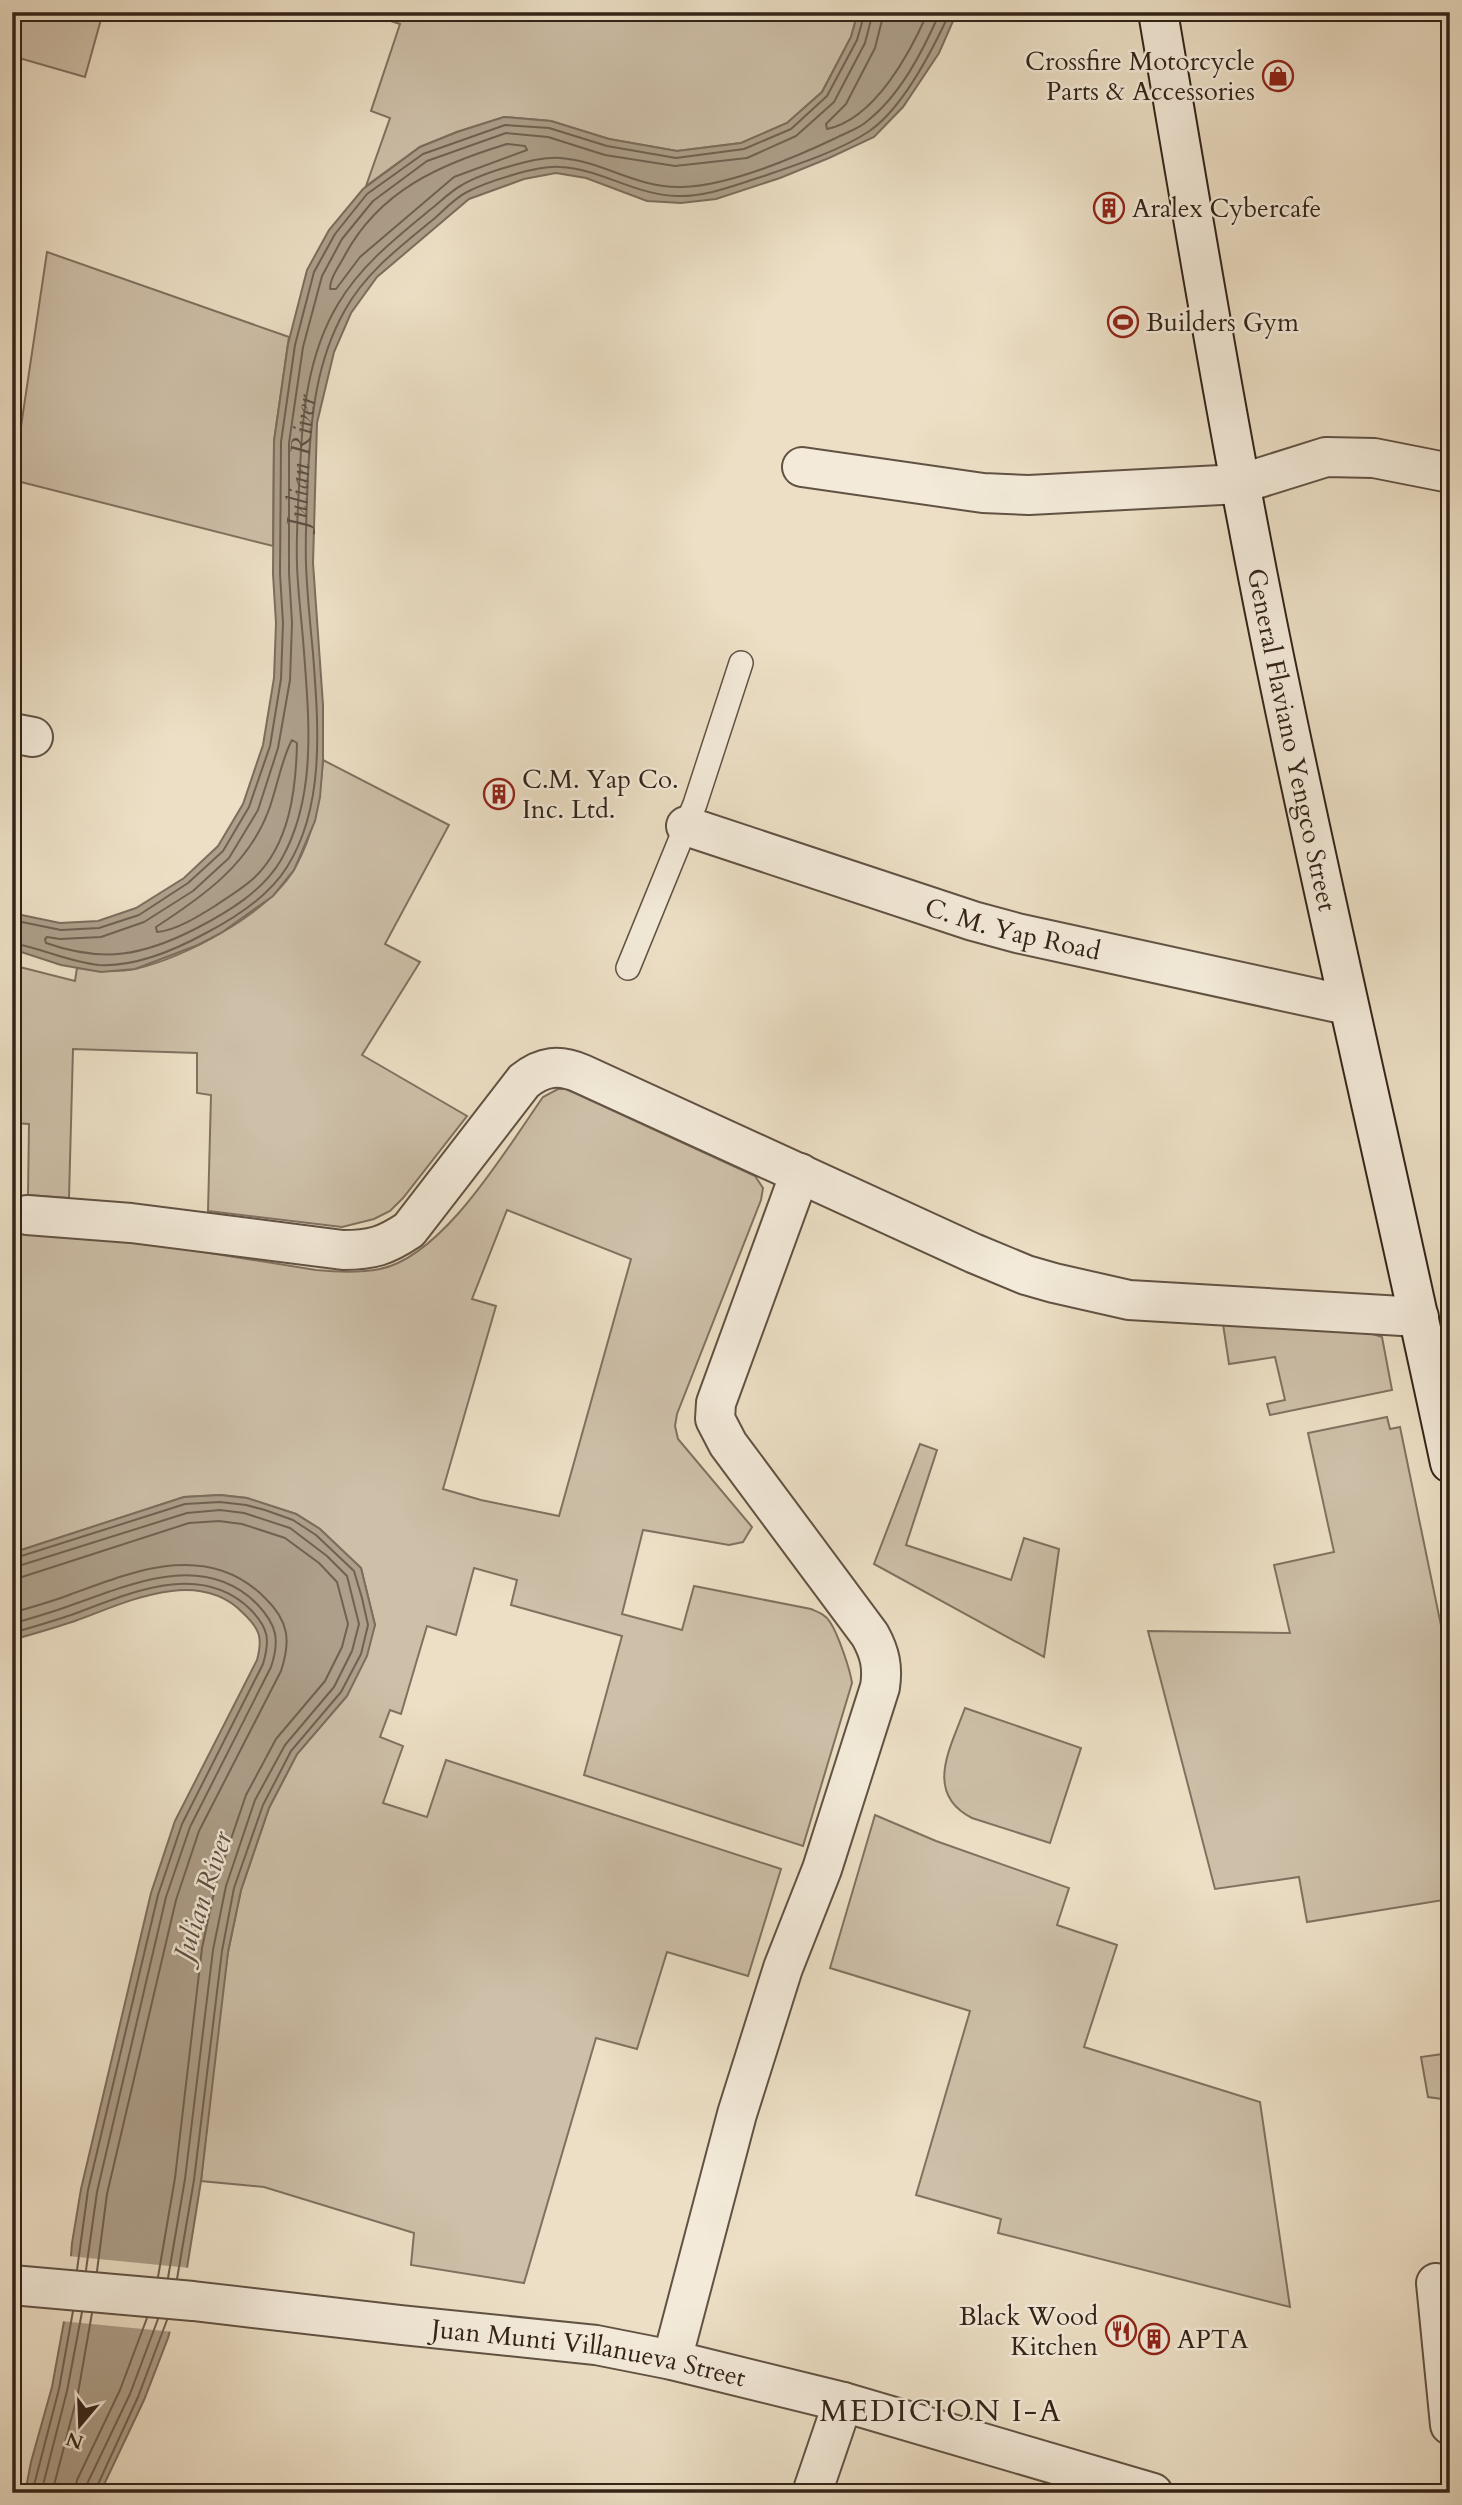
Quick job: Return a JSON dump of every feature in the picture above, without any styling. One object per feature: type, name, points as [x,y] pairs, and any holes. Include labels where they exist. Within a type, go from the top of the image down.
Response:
[{"type":"street","name":"General Flaviano Yengco Street","points":[[1158,12],[1203,285],[1282,696],[1347,1005],[1450,1463]]},
{"type":"street","points":[[802,467],[983,494],[1029,495],[1240,484],[1326,457],[1374,458],[1450,473]]},
{"type":"street","name":"C. M. Yap Road","points":[[686,827],[1017,933],[1347,1005]]},
{"type":"street","points":[[27,1215],[131,1223],[343,1250],[367,1250],[390,1243],[409,1230],[524,1081],[546,1067],[570,1069],[973,1253],[1026,1275],[1077,1290],[1129,1300],[1419,1317]]},
{"type":"street","points":[[672,2360],[741,2101],[794,1934],[827,1854],[882,1674],[881,1659],[870,1635],[728,1444],[715,1419],[716,1403],[800,1173]]},
{"type":"street","points":[[1436,2283],[1450,2425]]},
{"type":"street","name":"Juan Munti Villanueva Street","points":[[12,2285],[193,2301],[596,2345],[672,2360],[843,2402],[1153,2493]]},
{"type":"street","points":[[812,2493],[843,2402]]},
{"type":"lane","points":[[628,968],[686,827],[741,663]]},
{"type":"shaded area","points":[[12,12],[103,12],[85,77],[12,56]]},
{"type":"shaded area","points":[[363,12],[858,12],[851,37],[822,92],[787,123],[741,143],[677,151],[609,139],[551,121],[504,117],[420,147],[366,186],[390,118],[371,111],[400,24]]},
{"type":"shaded area","points":[[47,252],[289,337],[274,441],[273,546],[13,480]]},
{"type":"shaded area","points":[[323,760],[449,825],[385,944],[420,962],[362,1055],[467,1116],[403,1198],[390,1211],[374,1219],[342,1227],[208,1211],[211,1095],[197,1093],[197,1053],[73,1049],[69,1198],[28,1195],[29,1124],[12,1123],[12,965],[75,981],[77,968],[106,971],[135,969],[201,944],[246,917],[283,885],[302,855],[315,816]]},
{"type":"shaded area","points":[[558,1089],[566,1089],[755,1176],[763,1188],[761,1200],[677,1414],[675,1426],[678,1439],[752,1527],[743,1542],[729,1545],[643,1530],[622,1614],[682,1630],[694,1586],[811,1609],[826,1617],[833,1627],[852,1683],[803,1846],[584,1775],[622,1636],[511,1605],[517,1580],[474,1568],[456,1635],[427,1626],[401,1714],[390,1710],[380,1737],[403,1746],[383,1803],[427,1817],[446,1760],[781,1869],[748,1976],[667,1952],[637,2049],[596,2038],[524,2283],[411,2265],[414,2233],[264,2187],[201,2181],[217,2032],[228,1952],[241,1890],[269,1808],[297,1754],[347,1696],[375,1625],[361,1568],[320,1529],[296,1514],[247,1498],[220,1495],[184,1497],[12,1553],[12,1233],[129,1240],[316,1270],[348,1272],[380,1269],[404,1260],[427,1244],[450,1222],[472,1197],[543,1097]],"holes":[[[507,1210],[631,1259],[559,1516],[443,1489],[496,1306],[472,1299]]]},
{"type":"shaded area","points":[[1223,1324],[1370,1333],[1382,1337],[1392,1390],[1270,1415],[1267,1404],[1285,1400],[1275,1357],[1229,1364]]},
{"type":"shaded area","points":[[1387,1417],[1390,1429],[1400,1427],[1450,1669],[1450,1899],[1307,1922],[1299,1877],[1215,1889],[1148,1631],[1290,1633],[1274,1565],[1334,1552],[1308,1433]]},
{"type":"shaded area","points":[[920,1444],[937,1450],[906,1545],[1011,1580],[1024,1538],[1059,1549],[1044,1657],[874,1564]]},
{"type":"shaded area","points":[[965,1708],[1081,1748],[1050,1843],[972,1818],[957,1808],[948,1796],[945,1768]]},
{"type":"shaded area","points":[[875,1815],[936,1841],[1069,1888],[1057,1925],[1117,1945],[1084,2047],[1260,2102],[1290,2307],[998,2233],[1001,2219],[916,2195],[970,2011],[830,1968]]},
{"type":"shaded area","points":[[1450,2053],[1450,2100],[1428,2097],[1421,2057]]},
{"type":"water","name":"Julian River","points":[[858,12],[957,12],[939,53],[903,107],[874,137],[780,178],[716,199],[681,203],[647,201],[586,178],[556,173],[524,179],[469,199],[377,277],[351,313],[334,352],[317,423],[313,563],[323,705],[323,760],[315,821],[294,870],[273,896],[221,933],[198,945],[135,969],[101,972],[61,965],[12,949],[12,913],[60,923],[98,921],[136,908],[184,878],[218,846],[243,804],[263,745],[274,678],[274,441],[288,344],[307,270],[329,230],[363,189],[420,147],[504,117],[551,121],[609,139],[677,151],[741,143],[787,123],[822,92],[851,37]]},
{"type":"water","name":"Julian River","points":[[220,1495],[247,1498],[296,1514],[320,1529],[361,1568],[375,1625],[367,1656],[347,1696],[297,1754],[269,1808],[241,1890],[228,1952],[201,2181],[187,2268],[168,2338],[144,2400],[100,2493],[25,2493],[52,2387],[67,2305],[72,2243],[81,2189],[151,1893],[175,1821],[257,1660],[260,1640],[249,1619],[225,1599],[204,1592],[183,1590],[138,1598],[12,1640],[12,1553],[184,1497]]},
{"type":"pier","points":[[68,2256],[190,2268],[174,2332],[60,2321]]},
{"type":"place","name":"Crossfire Motorcycle Parts & Accessories","points":[[1278,76]]},
{"type":"place","name":"Aralex Cybercafe","points":[[1109,208]]},
{"type":"place","name":"Builders Gym","points":[[1123,322]]},
{"type":"place","name":"C.M. Yap Co. Inc. Ltd.","points":[[499,794]]},
{"type":"place","name":"Black Wood Kitchen","points":[[1121,2331]]},
{"type":"place","name":"APTA","points":[[1154,2339]]},
{"type":"district","name":"MEDICION I-A","points":[[941,2411]]}]
